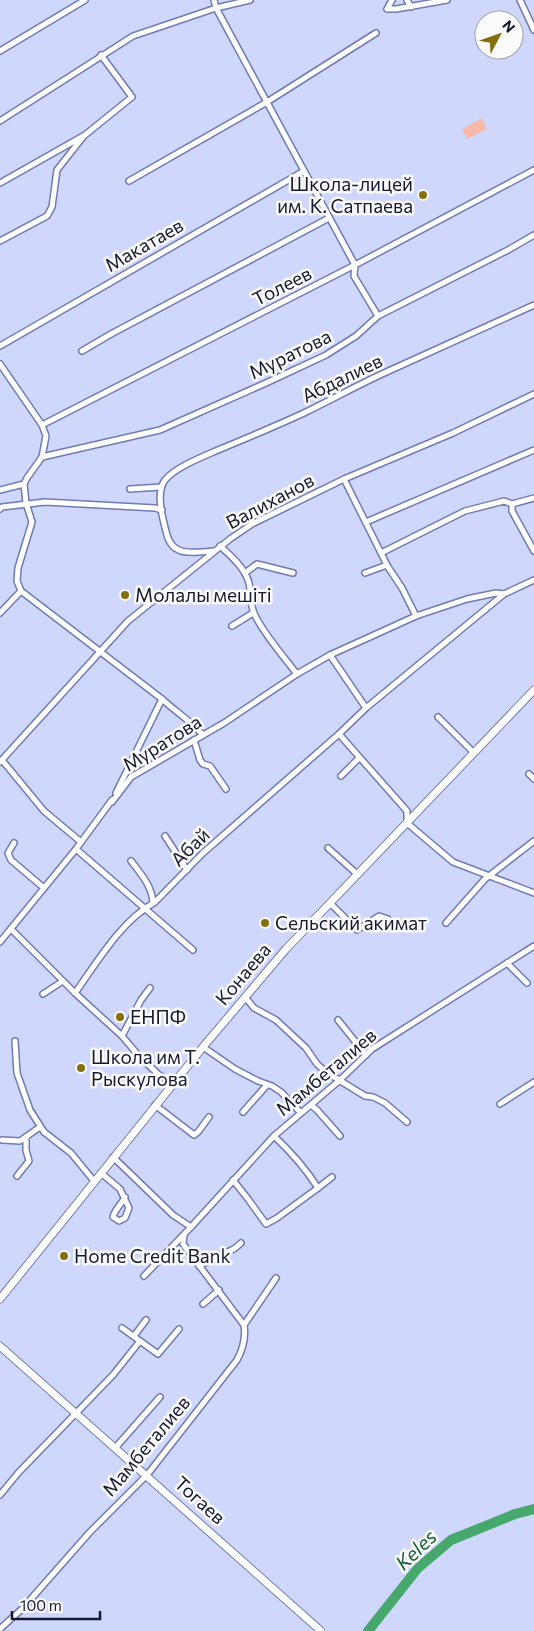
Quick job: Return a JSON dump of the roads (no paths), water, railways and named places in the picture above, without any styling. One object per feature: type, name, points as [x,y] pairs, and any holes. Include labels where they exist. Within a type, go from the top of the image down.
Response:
[{"type":"main road","name":"Конаева","points":[[0,1299],[203,1046],[286,949],[534,690]]},
{"type":"main road","name":"Тогаев","points":[[0,1346],[77,1412],[321,1631]]},
{"type":"street","points":[[0,51],[85,0]]},
{"type":"street","points":[[214,0],[216,8],[355,266],[354,276],[378,316]]},
{"type":"street","points":[[0,121],[133,36],[216,8],[250,0]]},
{"type":"street","points":[[392,0],[387,9],[411,7],[447,0]]},
{"type":"street","points":[[407,0],[411,7]]},
{"type":"street","points":[[520,0],[534,30]]},
{"type":"street","points":[[128,181],[266,102],[376,33]]},
{"type":"street","points":[[0,183],[85,135],[132,97],[101,55]]},
{"type":"street","points":[[0,241],[48,216],[52,206],[58,170],[85,135]]},
{"type":"street","name":"Толеев","points":[[42,425],[355,266],[534,170]]},
{"type":"street","name":"Макатаев","points":[[0,346],[304,171]]},
{"type":"street","points":[[82,351],[329,218]]},
{"type":"street","name":"Муратова","points":[[42,457],[160,430],[326,355],[356,336],[378,316],[534,235]]},
{"type":"street","name":"Абдалиев","points":[[161,488],[172,473],[198,459],[304,413],[534,305]]},
{"type":"street","points":[[0,364],[42,425],[46,436],[42,457],[24,484],[26,503],[32,522],[18,568],[17,581],[21,591],[162,699],[191,722],[203,735]]},
{"type":"street","name":"Валиханов","points":[[1,761],[128,621],[220,546],[252,524],[344,479],[454,433],[534,394]]},
{"type":"street","points":[[366,522],[534,450]]},
{"type":"street","points":[[344,479],[387,565],[402,588],[416,616]]},
{"type":"street","points":[[0,490],[24,484]]},
{"type":"street","points":[[130,489],[161,488],[162,510],[169,542],[176,550],[186,553],[215,551]]},
{"type":"street","points":[[381,553],[465,511],[504,501],[512,504],[534,498]]},
{"type":"street","points":[[0,509],[26,503],[71,503],[162,510]]},
{"type":"street","points":[[512,504],[512,511],[534,551]]},
{"type":"street","points":[[220,546],[244,573],[248,581],[253,613],[297,674]]},
{"type":"street","points":[[244,573],[257,564],[293,573]]},
{"type":"street","points":[[365,573],[387,565]]},
{"type":"street","points":[[504,594],[534,580]]},
{"type":"street","points":[[0,613],[21,591]]},
{"type":"street","name":"Муратова","points":[[0,942],[76,849],[131,777],[203,735],[297,674],[330,655],[416,616],[467,599],[504,594]]},
{"type":"street","name":"Абай","points":[[75,992],[116,936],[145,908],[154,903],[203,854],[366,708],[504,594]]},
{"type":"street","points":[[232,626],[253,613]]},
{"type":"street","points":[[330,655],[366,708]]},
{"type":"street","name":"Муратова","points":[[112,802],[162,699]]},
{"type":"street","points":[[438,717],[474,752]]},
{"type":"street","points":[[339,734],[407,811],[407,823],[453,862],[534,893]]},
{"type":"street","points":[[194,740],[200,760],[210,766],[226,789]]},
{"type":"street","points":[[341,776],[359,758]]},
{"type":"street","points":[[1,761],[44,811],[81,842]]},
{"type":"street","points":[[529,774],[534,779]]},
{"type":"street","points":[[165,836],[187,870]]},
{"type":"street","points":[[446,923],[490,875],[534,840]]},
{"type":"street","points":[[14,843],[8,853],[11,860],[44,888]]},
{"type":"street","points":[[328,848],[357,874]]},
{"type":"street","points":[[76,849],[193,950]]},
{"type":"street","points":[[131,861],[144,878],[154,903]]},
{"type":"street","points":[[330,903],[357,930],[378,916],[388,919],[390,925]]},
{"type":"street","points":[[11,929],[122,1036],[139,1056],[172,1084]]},
{"type":"street","name":"Мамбеталиев","points":[[144,1276],[186,1233],[274,1136],[340,1080],[366,1054],[534,946]]},
{"type":"street","points":[[508,963],[527,984]]},
{"type":"street","points":[[42,994],[63,981]]},
{"type":"street","points":[[122,1036],[150,988]]},
{"type":"street","points":[[245,997],[254,1008],[276,1020],[306,1048],[317,1064],[326,1072],[366,1096],[373,1097],[384,1103],[407,1122]]},
{"type":"street","points":[[338,1020],[366,1054]]},
{"type":"street","points":[[15,1041],[17,1073],[30,1110],[44,1132],[71,1153],[94,1181]]},
{"type":"street","points":[[203,1046],[236,1069],[281,1092],[301,1112]]},
{"type":"street","points":[[500,1104],[534,1082]]},
{"type":"street","points":[[243,1112],[267,1085]]},
{"type":"street","points":[[155,1105],[194,1134],[198,1132],[209,1117]]},
{"type":"street","points":[[311,1105],[340,1136]]},
{"type":"street","points":[[2,1140],[20,1141],[40,1127]]},
{"type":"street","points":[[274,1136],[296,1158],[318,1188]]},
{"type":"street","points":[[17,1176],[29,1161],[26,1150],[26,1137]]},
{"type":"street","points":[[113,1157],[173,1215],[191,1227]]},
{"type":"street","points":[[101,1173],[120,1189],[124,1197]]},
{"type":"street","points":[[233,1180],[266,1224],[332,1177]]},
{"type":"street","points":[[186,1233],[183,1239],[184,1244],[244,1325],[276,1278]]},
{"type":"street","points":[[199,1266],[218,1255],[234,1250],[241,1243]]},
{"type":"street","points":[[202,1304],[219,1290]]},
{"type":"street","points":[[134,1336],[146,1320]]},
{"type":"street","name":"Мамбеталиев","points":[[0,1629],[24,1608],[90,1532],[147,1475],[237,1360],[243,1348],[244,1325]]},
{"type":"street","points":[[122,1328],[158,1354],[179,1329]]},
{"type":"street","points":[[0,1495],[113,1375],[140,1341]]},
{"type":"street","points":[[116,1447],[160,1396]]},
{"type":"waterway","name":"Keles","points":[[368,1631],[418,1568],[451,1540],[515,1514],[534,1509]]},
{"type":"place","name":"Школа-лицей им. К. Сатпаева","points":[[423,195]]},
{"type":"place","name":"Молалы мешіті","points":[[125,595]]},
{"type":"place","name":"Сельский акимат","points":[[265,923]]},
{"type":"place","name":"ЕНПФ","points":[[120,1017]]},
{"type":"place","name":"Школа им Т. Рыскулова","points":[[81,1068]]},
{"type":"place","name":"Home Credit Bank","points":[[64,1256]]}]
